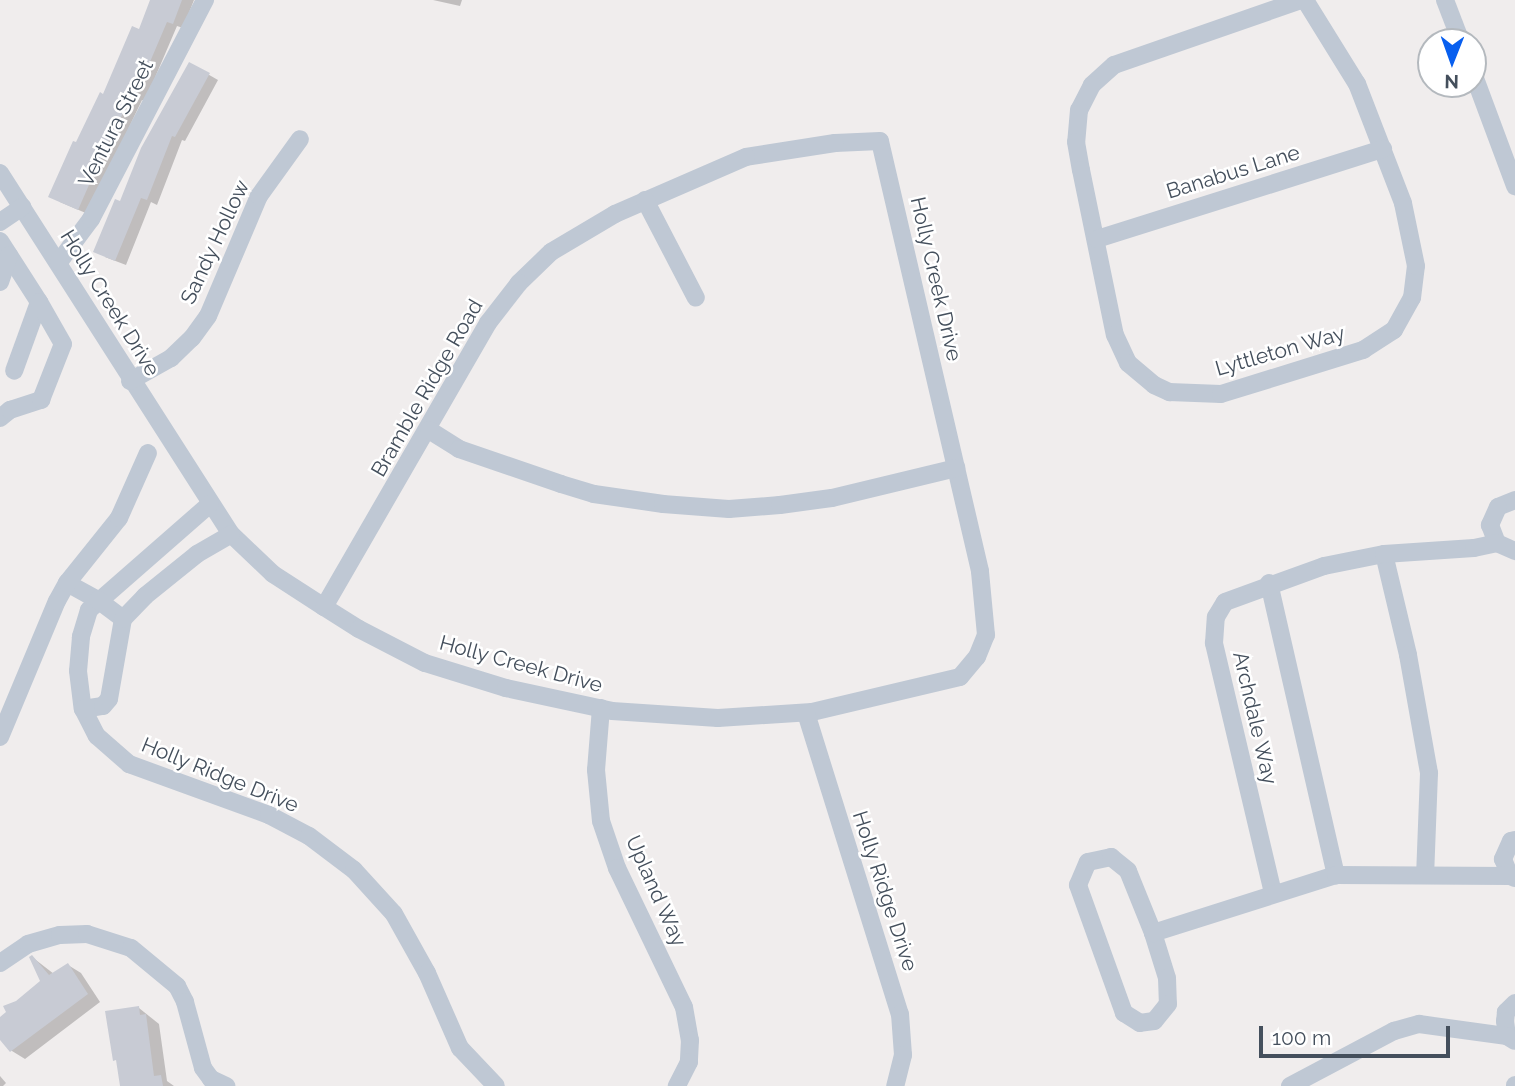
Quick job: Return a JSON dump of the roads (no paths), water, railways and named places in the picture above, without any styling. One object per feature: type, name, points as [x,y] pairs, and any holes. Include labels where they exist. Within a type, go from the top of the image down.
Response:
[{"type":"street","name":"Ventura Street","points":[[59,262],[91,219],[205,0]]},
{"type":"street","name":"Lyttleton Way","points":[[1303,0],[1357,84],[1403,203],[1413,242],[1416,277],[1406,313],[1394,330],[1379,342],[1267,382],[1221,394],[1169,392],[1142,377],[1128,363],[1115,335],[1076,142],[1079,110],[1092,85],[1114,65],[1303,0]]},
{"type":"street","points":[[1442,4],[1454,28]]},
{"type":"street","points":[[1482,98],[1515,186]]},
{"type":"street","name":"Sandy Hollow","points":[[131,381],[171,358],[192,338],[208,316],[259,196],[300,139]]},
{"type":"street","name":"Holly Creek Drive","points":[[0,173],[59,262],[210,504],[231,534],[274,574],[359,629],[425,663],[506,688],[601,708],[718,718],[806,713],[960,677],[977,657],[986,635],[980,571],[880,141]]},
{"type":"street","name":"Bramble Ridge Road","points":[[324,607],[429,430],[488,323],[519,283],[551,252],[615,214],[746,157],[835,143],[880,141]]},
{"type":"street","name":"Banabus Lane","points":[[1097,239],[1383,149]]},
{"type":"street","points":[[645,200],[696,298]]},
{"type":"street","points":[[0,222],[22,207]]},
{"type":"street","points":[[0,282],[5,249]]},
{"type":"street","points":[[0,418],[10,410],[41,400],[63,344],[5,249]]},
{"type":"street","points":[[14,371],[39,302]]},
{"type":"street","points":[[429,430],[459,449],[594,494],[663,504],[729,509],[832,498],[956,468]]},
{"type":"street","points":[[0,737],[67,583],[119,518],[148,453]]},
{"type":"street","points":[[1515,500],[1499,506],[1490,525],[1497,543],[1515,551]]},
{"type":"street","name":"Holly Ridge Drive","points":[[210,504],[89,610],[81,637],[78,671],[83,709],[97,736],[129,764],[269,815],[309,836],[354,870],[394,914],[427,973],[460,1048],[496,1086]]},
{"type":"street","points":[[83,709],[103,706],[109,699],[123,620],[145,596],[197,554],[231,534]]},
{"type":"street","name":"Archdale Way","points":[[1273,893],[1214,643],[1216,617],[1225,602],[1269,583],[1324,566],[1384,554],[1474,548],[1497,543]]},
{"type":"street","points":[[1384,554],[1410,668],[1429,773],[1425,875]]},
{"type":"street","points":[[67,583],[98,600],[123,620]]},
{"type":"street","name":"Archdale Way","points":[[1269,583],[1336,875]]},
{"type":"street","name":"Upland Way","points":[[601,708],[596,770],[601,821],[617,869],[684,1007],[690,1040],[689,1062],[677,1086]]},
{"type":"street","name":"Holly Ridge Drive","points":[[806,713],[900,1014],[902,1055],[895,1086]]},
{"type":"street","points":[[1513,877],[1503,859],[1511,841],[1515,840]]},
{"type":"street","points":[[1111,858],[1128,871],[1153,933],[1167,978],[1168,1004],[1154,1021],[1140,1023],[1124,1013],[1078,884],[1088,862],[1111,858]]},
{"type":"street","points":[[1153,933],[1336,875],[1513,877]]},
{"type":"street","points":[[0,963],[28,944],[60,935],[87,934],[131,948],[177,986],[185,1002],[203,1068],[211,1079],[226,1086]]},
{"type":"street","points":[[1290,1086],[1394,1031],[1419,1024],[1511,1039],[1506,1012],[1515,1003]]}]
